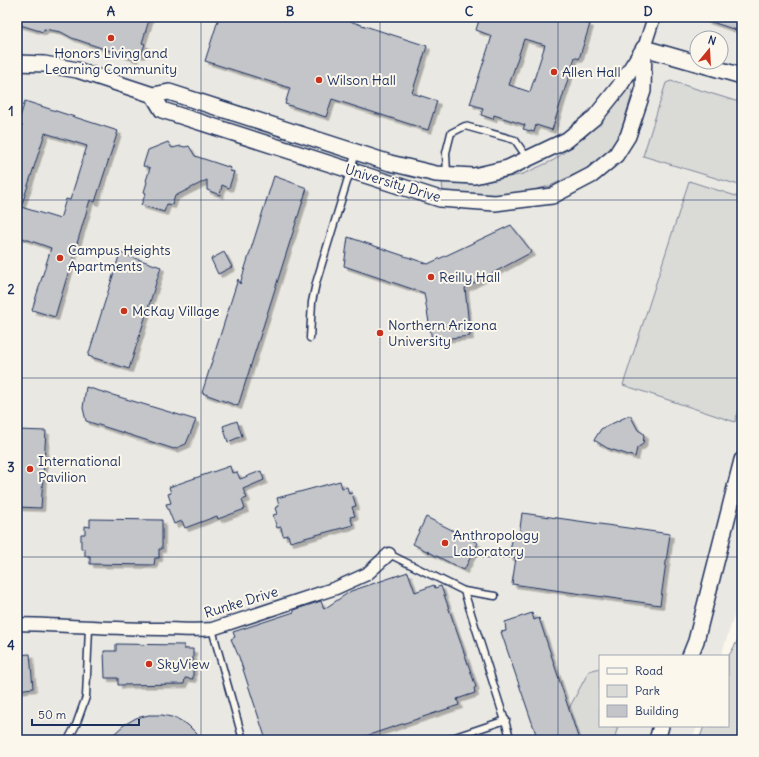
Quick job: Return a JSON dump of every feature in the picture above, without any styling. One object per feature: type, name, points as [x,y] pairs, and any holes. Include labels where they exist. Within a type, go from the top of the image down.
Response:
[{"type":"street","points":[[654,17],[644,48],[742,76]]},
{"type":"street","name":"University Drive","points":[[17,63],[44,64],[77,70],[153,95],[169,92],[390,163],[436,174],[474,176],[508,168],[528,160],[567,140],[595,117],[619,87],[644,48]]},
{"type":"street","name":"University Drive","points":[[153,95],[162,110],[440,199],[495,203],[552,196],[592,175],[616,155],[628,136],[643,91],[644,48]]},
{"type":"street","points":[[690,655],[696,641],[738,489],[742,460]]},
{"type":"street","name":"Runke Drive","points":[[17,624],[195,631],[212,629],[336,588],[367,574],[389,554]]},
{"type":"street","points":[[656,740],[661,727]]},
{"type":"lane","points":[[447,174],[446,153],[451,133],[465,126],[515,140],[528,160]]},
{"type":"lane","points":[[310,338],[312,302],[316,284],[356,152]]},
{"type":"lane","points":[[389,554],[464,591],[495,596]]},
{"type":"lane","points":[[464,591],[506,720],[511,740]]},
{"type":"lane","points":[[68,740],[76,725],[86,697],[89,628]]},
{"type":"lane","points":[[212,629],[243,740]]},
{"type":"lane","points":[[446,740],[506,720]]},
{"type":"shaded area","name":"Northern Arizona University","points":[[17,17],[742,17],[742,605],[738,604],[721,655],[599,655],[599,727],[697,727],[692,740],[17,740]]},
{"type":"green space","points":[[671,81],[742,103],[742,186],[643,156],[666,83]]},
{"type":"green space","points":[[626,87],[633,91],[621,131],[608,153],[588,168],[550,186],[511,195],[477,196],[443,191],[442,182],[476,184],[523,174],[554,160],[588,134],[610,110]]},
{"type":"green space","points":[[689,181],[742,198],[742,399],[735,422],[623,385]]},
{"type":"green space","points":[[742,633],[742,740],[699,740],[704,727],[729,727],[729,655]]},
{"type":"green space","points":[[599,668],[599,727],[618,727],[614,740],[556,740],[560,725],[589,671]]},
{"type":"building","name":"Honors Living and Learning Community","points":[[17,17],[150,17],[142,43],[145,44],[141,55],[136,54],[134,59],[72,38],[61,32],[44,29],[43,32],[17,24]]},
{"type":"building","name":"Wilson Hall","points":[[219,17],[337,17],[427,46],[412,93],[437,101],[428,130],[332,99],[326,117],[285,104],[290,88],[205,61]]},
{"type":"building","name":"Allen Hall","points":[[480,17],[588,17],[586,23],[590,24],[579,59],[575,57],[552,130],[536,125],[534,132],[523,129],[525,125],[494,115],[493,119],[481,115],[483,108],[470,104],[492,36],[476,30]],"holes":[[[524,39],[545,45],[530,92],[509,85]]]},
{"type":"building","points":[[704,17],[742,17],[742,32],[703,19]]},
{"type":"building","points":[[25,101],[118,131],[95,202],[90,200],[55,317],[32,310],[51,248],[17,236],[17,140],[22,125],[18,124]],"holes":[[[45,133],[87,146],[70,200],[66,199],[60,219],[21,207]]]},
{"type":"building","points":[[168,142],[172,148],[189,146],[195,156],[231,168],[230,171],[234,172],[229,188],[222,185],[220,195],[207,190],[207,180],[175,196],[172,205],[167,204],[164,212],[141,205],[146,193],[144,192],[150,168],[143,166],[148,150]]},
{"type":"building","points":[[274,176],[307,188],[238,406],[202,393],[238,279],[240,284]]},
{"type":"building","name":"Reilly Hall","points":[[511,225],[532,252],[465,288],[470,336],[432,340],[424,293],[344,266],[348,237],[428,264]]},
{"type":"building","points":[[224,252],[232,267],[218,274],[211,259]]},
{"type":"building","name":"McKay Village","points":[[120,253],[161,267],[129,369],[88,356]]},
{"type":"building","points":[[86,387],[196,420],[186,444],[174,449],[86,421],[83,408]]},
{"type":"building","points":[[630,415],[638,430],[643,433],[644,436],[643,444],[637,448],[635,457],[607,448],[594,440],[601,429]]},
{"type":"building","points":[[237,421],[242,436],[228,442],[223,426]]},
{"type":"building","name":"International Pavilion","points":[[17,430],[46,431],[41,508],[17,507]]},
{"type":"building","points":[[230,466],[232,473],[237,472],[240,479],[261,471],[264,480],[243,489],[247,498],[242,500],[245,509],[218,519],[217,516],[185,528],[182,521],[174,524],[166,504],[171,503],[168,494],[171,493],[169,487]]},
{"type":"building","points":[[340,481],[342,488],[347,487],[349,494],[352,493],[356,506],[352,507],[355,516],[350,517],[353,525],[290,542],[288,535],[283,536],[281,527],[277,528],[273,515],[277,514],[275,508],[279,506],[277,498]]},
{"type":"building","points":[[522,513],[670,534],[660,605],[512,584],[516,558],[509,557],[513,535],[519,536]]},
{"type":"building","name":"Anthropology Laboratory","points":[[426,517],[478,543],[464,570],[413,544]]},
{"type":"building","points":[[90,519],[162,520],[162,549],[159,549],[159,558],[155,558],[154,565],[90,564],[90,556],[85,556],[85,549],[81,549],[81,534],[85,534],[85,526],[90,527]]},
{"type":"building","points":[[408,572],[415,592],[434,585],[435,588],[441,586],[476,687],[474,688],[475,693],[457,699],[459,705],[354,740],[266,740],[239,657],[231,639],[235,637],[233,632],[294,612],[294,610],[321,601],[324,609],[351,591]]},
{"type":"building","points":[[532,613],[534,620],[539,618],[579,740],[538,740],[501,632],[506,631],[505,622]]},
{"type":"building","name":"SkyView","points":[[116,644],[184,645],[184,649],[193,649],[193,679],[185,678],[184,684],[118,685],[118,678],[105,678],[104,651],[116,651]]},
{"type":"building","points":[[30,654],[33,688],[17,690],[17,655]]},
{"type":"building","points":[[149,715],[162,715],[176,718],[188,725],[203,740],[107,740],[124,725],[136,718]]},
{"type":"place","name":"Honors Living and Learning Community","points":[[111,38]]},
{"type":"place","name":"Allen Hall","points":[[554,72]]},
{"type":"place","name":"Wilson Hall","points":[[319,80]]},
{"type":"place","name":"Campus Heights Apartments","points":[[60,258]]},
{"type":"place","name":"Reilly Hall","points":[[431,277]]},
{"type":"place","name":"McKay Village","points":[[124,311]]},
{"type":"place","name":"Northern Arizona University","points":[[380,333]]},
{"type":"place","name":"International Pavilion","points":[[30,469]]},
{"type":"place","name":"Anthropology Laboratory","points":[[445,543]]},
{"type":"place","name":"SkyView","points":[[149,664]]}]
